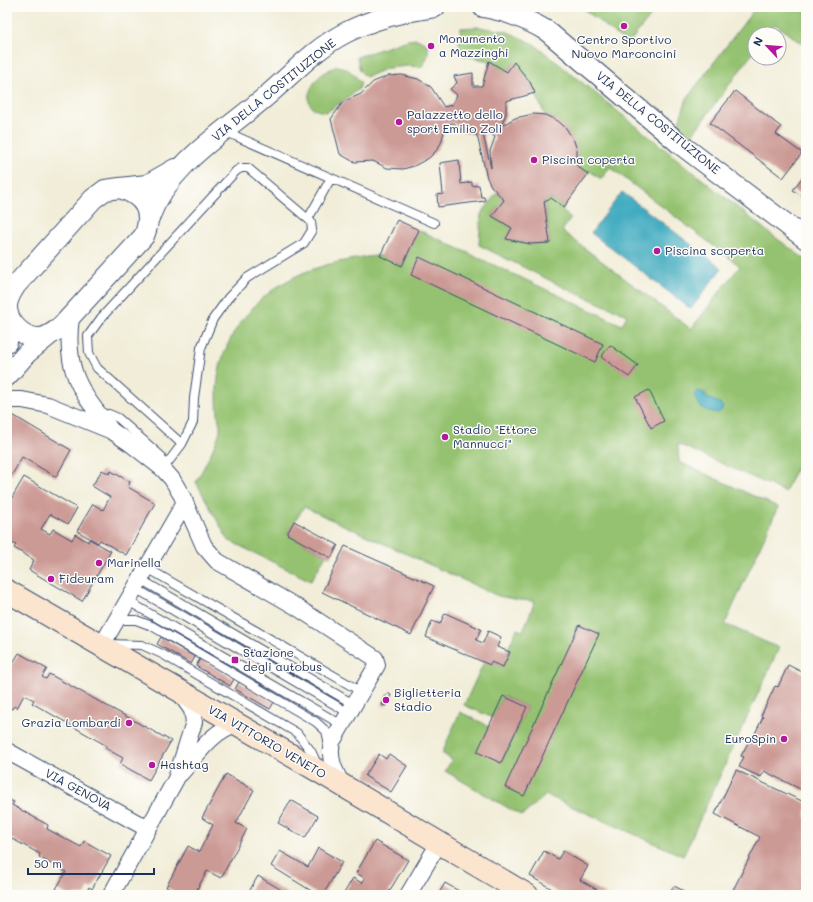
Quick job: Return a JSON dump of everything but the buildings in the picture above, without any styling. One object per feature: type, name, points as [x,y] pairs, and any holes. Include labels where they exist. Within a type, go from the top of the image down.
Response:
[{"type":"main road","name":"VIA VITTORIO VENETO","points":[[7,590],[320,772],[527,895]]},
{"type":"street","name":"VIA DELLA COSTITUZIONE","points":[[7,342],[8,298],[16,285],[93,199],[105,190],[147,185],[187,162],[316,51],[344,33],[373,21],[435,7]]},
{"type":"street","name":"VIA DELLA COSTITUZIONE","points":[[483,7],[518,16],[547,31],[680,144],[806,239]]},
{"type":"street","name":"VIA DELLA COSTITUZIONE","points":[[7,376],[27,353],[61,327],[71,317],[144,236],[149,218],[159,196],[187,162]]},
{"type":"street","points":[[120,188],[133,193],[139,198],[145,206],[149,218]]},
{"type":"street","points":[[8,316],[15,326],[26,335],[39,338],[47,337]]},
{"type":"street","points":[[71,317],[68,346],[72,368],[86,399],[112,431],[163,469],[176,486],[185,502],[203,543],[212,557],[373,656],[377,661],[377,665],[370,678],[334,738],[331,748],[333,764],[343,786]]},
{"type":"street","points":[[7,400],[22,400],[41,403],[112,431]]},
{"type":"street","points":[[102,645],[185,502]]},
{"type":"street","points":[[111,895],[176,779],[194,722],[190,706],[176,689]]},
{"type":"street","points":[[176,779],[215,736],[225,728],[237,724]]},
{"type":"street","name":"VIA GENOVA","points":[[7,751],[148,828]]},
{"type":"street","points":[[408,895],[439,842]]},
{"type":"lane","points":[[224,131],[434,223]]},
{"type":"lane","points":[[163,469],[182,444],[194,422],[195,383],[201,348],[213,319],[228,298],[247,278],[304,243],[312,230],[311,222],[308,219],[248,168],[238,169],[91,329],[88,336],[87,345],[89,353],[97,368],[182,444]]},
{"type":"lane","points":[[308,219],[331,178]]},
{"type":"lane","points":[[100,416],[109,414],[118,418],[161,456],[163,469]]},
{"type":"lane","points":[[141,578],[352,709]]},
{"type":"lane","points":[[141,578],[352,709]]},
{"type":"lane","points":[[141,578],[352,709]]},
{"type":"lane","points":[[117,620],[136,620],[152,626],[316,722],[326,731],[331,748]]},
{"type":"lane","points":[[102,645],[142,645],[162,654],[297,733],[311,751],[320,772]]},
{"type":"green space","name":"Centro Sportivo Nuovo Marconcini","points":[[581,7],[658,7],[628,44]]},
{"type":"green space","points":[[756,7],[806,7],[806,46],[787,33],[787,26],[778,26],[775,24],[773,26],[747,26],[747,61],[692,135],[684,130],[679,122],[687,98]]},
{"type":"green space","points":[[477,27],[506,31],[534,44],[768,232],[806,260],[806,447],[785,492],[678,444],[679,462],[778,507],[725,624],[779,648],[683,856],[546,795],[522,816],[445,771],[452,760],[442,753],[460,712],[489,726],[501,763],[527,707],[503,696],[493,718],[464,705],[484,662],[490,665],[491,662],[503,667],[510,652],[507,651],[517,629],[523,631],[535,601],[498,596],[304,507],[287,534],[326,555],[311,581],[228,540],[196,482],[210,455],[219,433],[220,427],[218,417],[217,387],[220,365],[227,345],[250,310],[266,295],[283,283],[303,273],[327,265],[343,261],[380,256],[402,266],[419,230],[622,325],[627,315],[571,291],[479,245],[481,214],[497,193],[504,200],[492,216],[512,228],[506,239],[530,244],[550,243],[544,201],[551,198],[564,207],[562,211],[571,218],[562,231],[691,329],[740,266],[610,167],[601,179],[590,171],[588,174],[577,166],[576,149],[570,134],[560,123],[545,115],[530,82],[514,62],[507,72],[489,61],[462,55],[459,43],[461,28]]},
{"type":"green space","points":[[417,39],[427,44],[428,47],[426,59],[421,67],[408,66],[388,68],[366,77],[360,71],[357,57],[408,40]]},
{"type":"green space","points":[[337,66],[345,68],[353,74],[361,83],[359,89],[327,112],[319,111],[310,104],[309,94],[311,89],[321,75]]},
{"type":"water","name":"Piscina scoperta","points":[[622,192],[722,268],[691,309],[591,233]]},
{"type":"water","points":[[698,391],[705,393],[707,398],[720,403],[723,408],[719,413],[706,410],[700,406],[694,395]]},
{"type":"place","name":"Centro Sportivo Nuovo Marconcini","points":[[624,26]]},
{"type":"place","name":"Monumento a Mazzinghi","points":[[431,46]]},
{"type":"place","name":"Palazzetto dello sport Emilio Zoli","points":[[399,122]]},
{"type":"place","name":"Piscina coperta","points":[[534,160]]},
{"type":"place","name":"Piscina scoperta","points":[[657,251]]},
{"type":"place","name":"Stadio \"Ettore Mannucci\"","points":[[445,437]]},
{"type":"place","name":"Marinella","points":[[99,563]]},
{"type":"place","name":"Fideuram","points":[[51,579]]},
{"type":"place","name":"Stazione degli autobus","points":[[235,660]]},
{"type":"place","name":"Biglietteria Stadio","points":[[386,700]]},
{"type":"place","name":"Grazia Lombardi","points":[[129,723]]},
{"type":"place","name":"EuroSpin","points":[[784,739]]},
{"type":"place","name":"Hashtag","points":[[152,765]]}]
